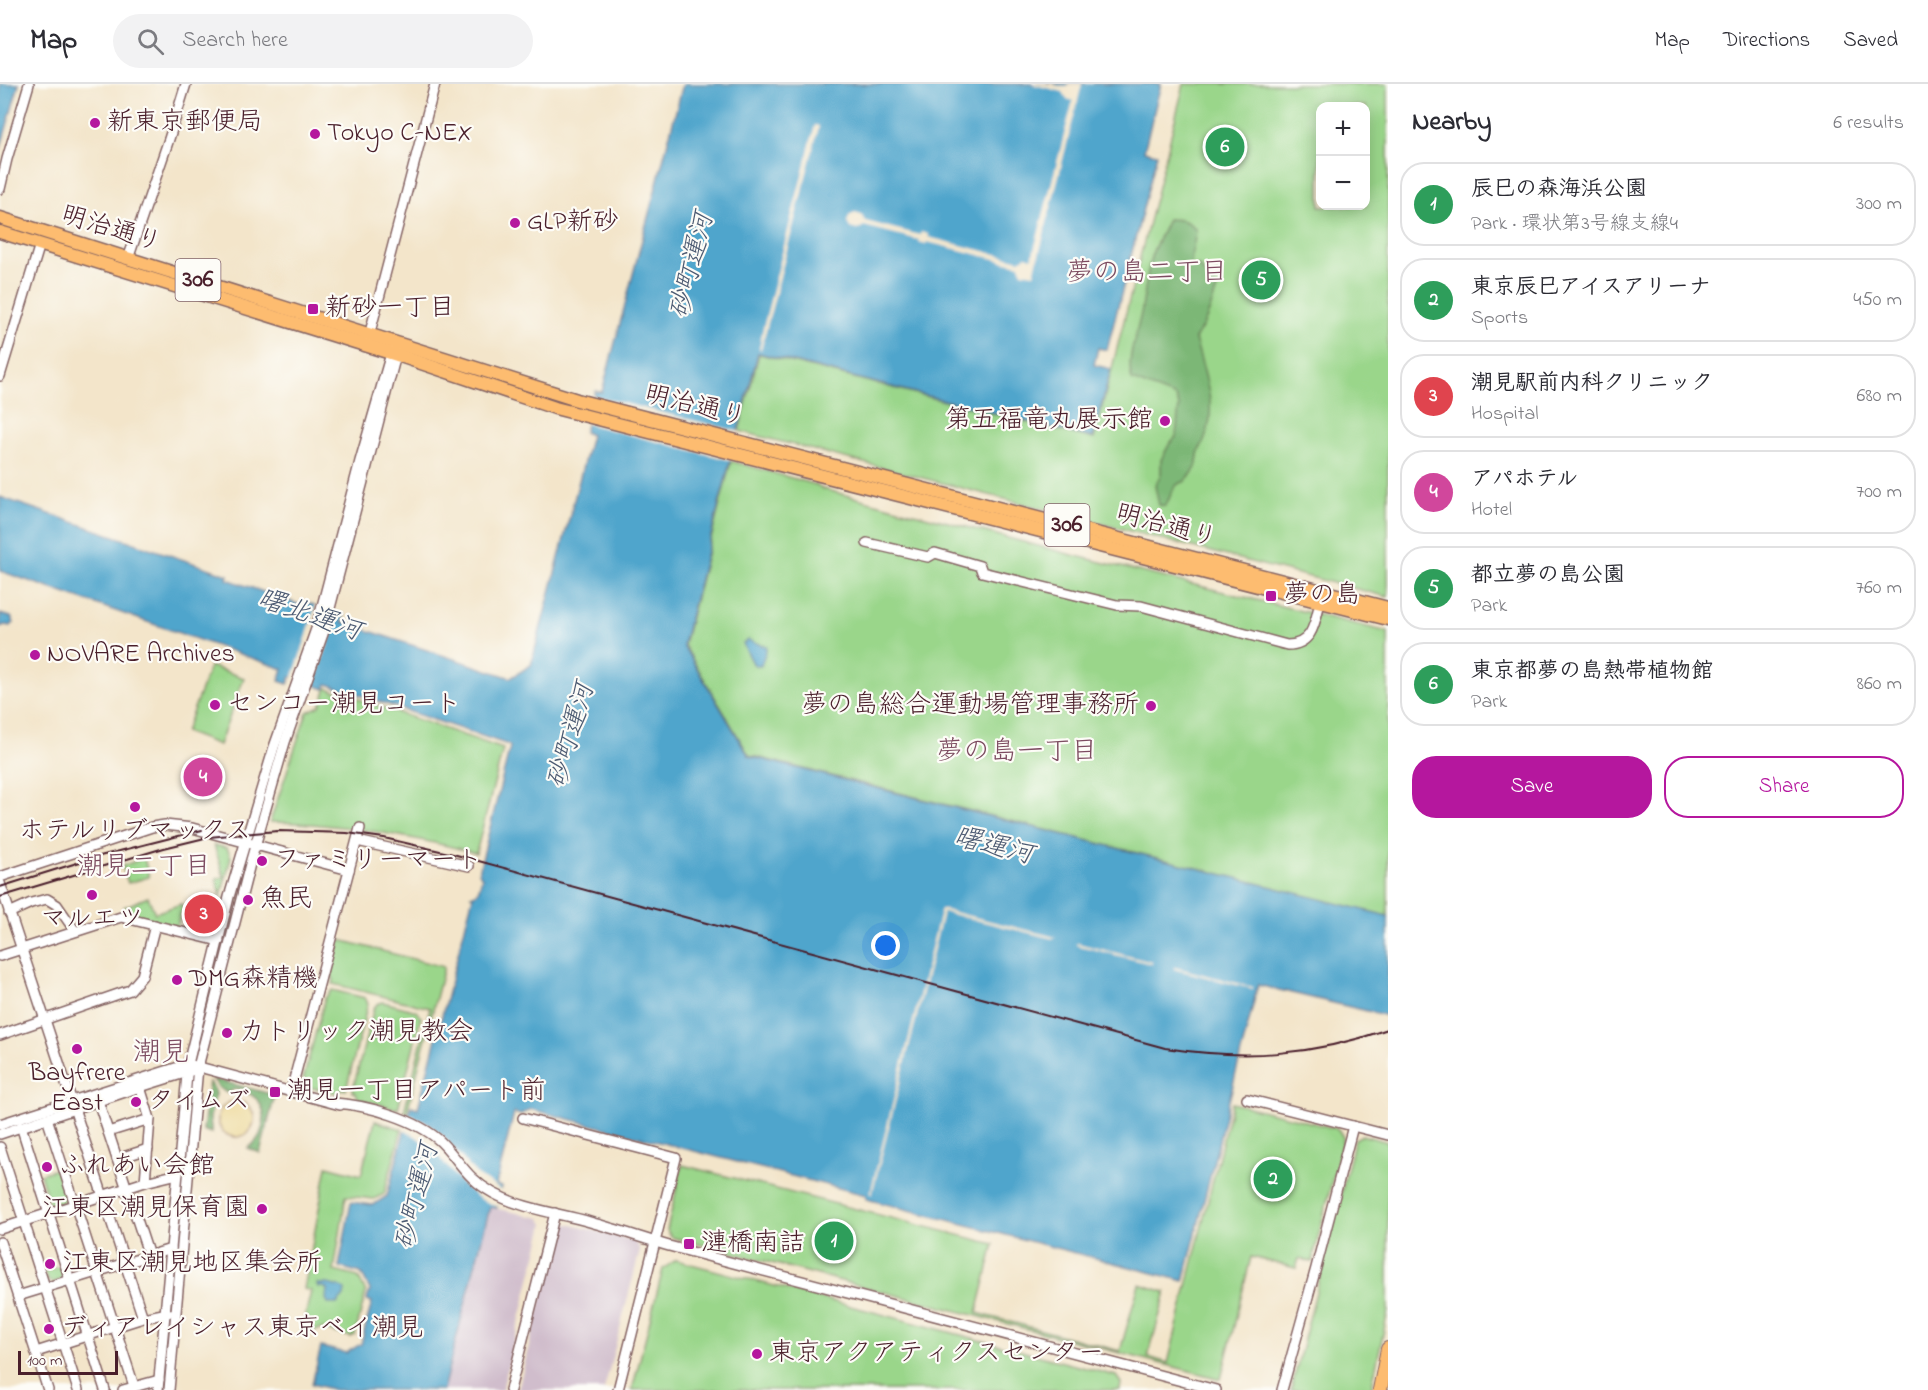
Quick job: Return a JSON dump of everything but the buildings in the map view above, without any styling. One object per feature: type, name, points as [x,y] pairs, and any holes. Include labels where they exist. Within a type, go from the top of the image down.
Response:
[{"type":"highway","points":[[1380,1390],[1388,1349]]},
{"type":"main road","name":"明治通り","points":[[0,218],[368,340],[555,408],[1388,619]]},
{"type":"main road","name":"明治通り","points":[[0,232],[368,340]]},
{"type":"main road","name":"明治通り","points":[[394,350],[577,400],[1388,608]]},
{"type":"street","points":[[0,189],[29,84]]},
{"type":"street","points":[[128,259],[186,84]]},
{"type":"street","points":[[368,340],[435,84]]},
{"type":"street","points":[[0,376],[40,244]]},
{"type":"street","points":[[123,1390],[134,1386],[158,1385],[178,1173],[191,1068],[229,897],[272,755],[324,632],[328,600],[394,350]]},
{"type":"street","points":[[867,543],[928,557],[935,553],[980,566],[982,572],[1117,605],[1141,606],[1287,645],[1302,642],[1310,634],[1320,602]]},
{"type":"street","points":[[169,1390],[176,1314],[191,1068],[300,690]]},
{"type":"street","points":[[0,877],[152,827],[165,825],[178,825],[349,870]]},
{"type":"street","points":[[291,1091],[360,828]]},
{"type":"street","points":[[357,840],[469,866]]},
{"type":"street","points":[[0,883],[143,1318]]},
{"type":"street","points":[[9,913],[47,899],[57,905],[75,931]]},
{"type":"street","points":[[0,956],[121,917],[219,941]]},
{"type":"street","points":[[0,1035],[124,994],[135,986],[144,968],[155,925]]},
{"type":"street","points":[[0,1134],[47,1118],[73,1104],[98,1101],[191,1068]]},
{"type":"street","points":[[0,1124],[191,1068],[335,1103],[345,1103],[405,1121],[430,1133],[442,1143],[474,1181],[501,1199],[1216,1390]]},
{"type":"street","points":[[140,1087],[150,1119],[145,1182]]},
{"type":"street","points":[[1247,1099],[1388,1135]]},
{"type":"street","points":[[98,1101],[149,1256]]},
{"type":"street","points":[[47,1118],[134,1386]]},
{"type":"street","points":[[523,1118],[676,1158],[618,1390]]},
{"type":"street","points":[[108,1132],[150,1119]]},
{"type":"street","points":[[21,1126],[105,1390]]},
{"type":"street","points":[[1282,1390],[1353,1126]]},
{"type":"street","points":[[0,1147],[78,1390]]},
{"type":"street","points":[[117,1159],[148,1149]]},
{"type":"street","points":[[0,1229],[48,1212],[178,1173]]},
{"type":"street","points":[[510,1390],[554,1215]]},
{"type":"street","points":[[0,1242],[48,1390]]},
{"type":"street","points":[[18,1296],[171,1249]]},
{"type":"street","points":[[36,1352],[143,1318],[164,1313],[176,1314]]},
{"type":"shaded area","points":[[490,1207],[540,1218],[544,1224],[502,1390],[443,1390]]},
{"type":"shaded area","points":[[564,1223],[635,1241],[640,1250],[604,1390],[518,1390],[559,1227]]},
{"type":"green space","points":[[1184,84],[1388,84],[1388,597],[739,431],[759,354],[1094,439]]},
{"type":"green space","points":[[1168,219],[1183,221],[1196,230],[1191,267],[1199,266],[1217,289],[1206,320],[1195,339],[1209,394],[1209,422],[1206,435],[1195,469],[1184,482],[1174,488],[1165,506],[1159,505],[1155,486],[1161,475],[1161,460],[1176,437],[1179,406],[1176,397],[1132,380],[1130,362],[1151,257]]},
{"type":"green space","points":[[731,461],[817,485],[823,489],[1076,556],[1388,632],[1388,916],[749,755],[684,645]]},
{"type":"green space","name":"センコー潮見コート","points":[[210,666],[244,678],[219,745],[185,732]]},
{"type":"green space","points":[[327,688],[503,749],[476,853],[374,831],[270,822],[307,712],[320,706]]},
{"type":"green space","points":[[214,845],[227,848],[231,857],[221,896],[216,879],[224,877]]},
{"type":"green space","points":[[144,858],[149,877],[128,883],[122,866]]},
{"type":"green space","points":[[245,865],[199,1044],[197,1043]]},
{"type":"green space","points":[[148,897],[155,913],[181,904],[183,907],[217,897],[216,903],[180,914],[177,928],[127,916],[124,907]]},
{"type":"green space","points":[[340,940],[444,967],[407,1112],[404,1111],[430,1008],[333,984],[334,980],[331,975]]},
{"type":"green space","points":[[332,990],[365,998],[368,1003],[346,1090],[343,1089],[336,1093],[307,1087],[303,1080],[325,998]]},
{"type":"green space","points":[[383,1002],[417,1011],[421,1017],[398,1109],[359,1099],[355,1092],[352,1092],[374,1008]]},
{"type":"green space","points":[[213,1079],[275,1095],[260,1153],[248,1148],[257,1139],[263,1127],[263,1114],[259,1102],[252,1095],[240,1089],[227,1093],[219,1088]]},
{"type":"green space","points":[[209,1082],[215,1094],[210,1118],[211,1133],[203,1130]]},
{"type":"green space","points":[[189,1101],[191,1101],[173,1297],[170,1297]]},
{"type":"green space","points":[[1232,1103],[1338,1129],[1343,1137],[1312,1262],[1299,1259],[1296,1268],[1251,1257],[1221,1379],[671,1237],[667,1230],[682,1165],[994,1244],[977,1313],[1120,1351],[1139,1284],[1166,1292],[1148,1357],[1168,1363]]},
{"type":"green space","points":[[375,1121],[402,1129],[384,1194],[374,1199],[346,1196],[334,1271],[358,1277],[366,1292],[355,1335],[351,1337],[322,1329],[301,1334],[311,1291],[304,1289],[327,1166],[361,1175]]},
{"type":"green space","points":[[1362,1135],[1388,1142],[1388,1311],[1371,1390],[1291,1390],[1355,1139]]},
{"type":"green space","points":[[56,1169],[66,1197],[63,1202],[53,1206],[49,1204],[40,1174]]},
{"type":"green space","points":[[676,1260],[1116,1376],[1121,1383],[1120,1390],[632,1390],[663,1269]]},
{"type":"green space","points":[[61,1266],[63,1275],[61,1280],[52,1283],[47,1280],[44,1272]]},
{"type":"sand","points":[[236,1101],[249,1106],[254,1119],[249,1132],[236,1137],[223,1132],[218,1119],[223,1106]]},
{"type":"water","points":[[0,84],[19,84],[0,150]]},
{"type":"water","points":[[683,84],[1161,84],[1144,151],[1157,154],[1107,350],[1098,348],[1094,365],[1111,369],[1093,438],[758,353],[683,645],[749,756],[1388,916],[1388,1016],[1258,985],[1184,1281],[866,1199],[866,1195],[530,1109],[520,1115],[514,1113],[496,1185],[502,1187],[497,1208],[490,1207],[443,1390],[335,1390],[312,1384],[321,1347],[346,1353],[361,1344],[372,1302],[367,1300],[370,1290],[361,1273],[339,1267],[351,1202],[373,1205],[387,1196],[411,1106],[418,1108],[473,896],[471,895],[478,892],[482,878],[479,872],[510,747],[327,684],[325,689],[291,677],[288,684],[279,681],[283,669],[0,571],[0,497],[228,575],[227,579],[303,606],[305,602],[344,615],[342,622],[511,678],[531,665],[591,435],[584,432],[595,391],[602,392]]},
{"type":"water","points":[[0,614],[11,617],[14,623],[0,627]]},
{"type":"water","points":[[748,640],[767,647],[761,666],[754,665],[743,644]]},
{"type":"water","points":[[317,1284],[343,1288],[344,1296],[337,1304],[328,1304],[327,1289],[318,1287]]},
{"type":"pier","points":[[1031,84],[1051,84],[1064,87],[1069,84],[1082,84],[1034,274],[1022,272],[1019,265],[927,242],[926,244],[919,240],[864,226],[857,230],[850,228],[847,222],[849,216],[855,212],[861,214],[865,221],[920,235],[921,232],[928,234],[928,237],[1020,260],[1026,256],[1032,258],[1073,101],[1067,99],[1063,92]]},
{"type":"pier","points":[[815,125],[819,126],[761,350],[759,349],[760,340]]},
{"type":"pier","points":[[591,395],[741,432],[733,461],[583,423]]},
{"type":"pier","points":[[316,602],[337,610],[329,641],[312,688],[293,681],[290,685],[307,635]]},
{"type":"pier","points":[[941,909],[1055,937],[1054,939],[943,912],[872,1194],[870,1194]]},
{"type":"pier","points":[[1077,943],[1152,962],[1152,964],[1076,945]]},
{"type":"pier","points":[[1174,967],[1253,987],[1253,989],[1174,969]]},
{"type":"pier","points":[[407,1113],[426,1122],[443,1136],[476,1174],[502,1191],[498,1207],[480,1199],[464,1186],[431,1148],[402,1129]]},
{"type":"railway","points":[[0,887],[96,857],[202,830]]},
{"type":"railway","points":[[0,897],[164,848],[209,837],[278,831],[347,833],[384,838],[453,854],[1165,1048],[1222,1054],[1278,1053],[1332,1045],[1388,1029]]},
{"type":"place","name":"新東京郵便局","points":[[95,123]]},
{"type":"place","name":"Tokyo C-NEX","points":[[315,134]]},
{"type":"place","name":"東京都夢の島熱帯植物館","points":[[1225,147]]},
{"type":"place","name":"GLP新砂","points":[[515,223]]},
{"type":"place","name":"都立夢の島公園","points":[[1261,280]]},
{"type":"place","name":"新砂一丁目","points":[[313,309]]},
{"type":"place","name":"第五福竜丸展示館","points":[[1165,421]]},
{"type":"place","name":"夢の島","points":[[1271,596]]},
{"type":"place","name":"NOVARE Archives","points":[[35,655]]},
{"type":"place","name":"センコー潮見コート","points":[[215,705]]},
{"type":"place","name":"夢の島総合運動場管理事務所","points":[[1151,706]]},
{"type":"place","name":"アパホテル","points":[[203,777]]},
{"type":"place","name":"ホテルリブマックス","points":[[135,807]]},
{"type":"place","name":"ファミリーマート","points":[[262,861]]},
{"type":"place","name":"マルエツ","points":[[92,895]]},
{"type":"place","name":"魚民","points":[[248,900]]},
{"type":"place","name":"潮見駅前内科クリニック","points":[[204,914]]},
{"type":"place","name":"DMG森精機","points":[[177,980]]},
{"type":"place","name":"カトリック潮見教会","points":[[227,1033]]},
{"type":"place","name":"Bayfrere East","points":[[77,1049]]},
{"type":"place","name":"潮見一丁目アパート前","points":[[275,1092]]},
{"type":"place","name":"タイムズ","points":[[136,1102]]},
{"type":"place","name":"ふれあい会館","points":[[47,1167]]},
{"type":"place","name":"東京辰巳アイスアリーナ","points":[[1273,1179]]},
{"type":"place","name":"江東区潮見保育園","points":[[262,1209]]},
{"type":"place","name":"辰巳の森海浜公園","points":[[834,1241]]},
{"type":"place","name":"漣橋南詰","points":[[689,1244]]},
{"type":"place","name":"江東区潮見地区集会所","points":[[50,1264]]},
{"type":"place","name":"ディアレイシャス東京ベイ潮見","points":[[49,1329]]},
{"type":"place","name":"東京アクアティクスセンター","points":[[757,1354]]},
{"type":"district","name":"夢の島二丁目","points":[[1147,273]]},
{"type":"district","name":"夢の島一丁目","points":[[1017,752]]},
{"type":"district","name":"潮見二丁目","points":[[144,867]]},
{"type":"district","name":"潮見","points":[[161,1053]]},
{"type":"water label","name":"砂町運河","points":[[693,266]]},
{"type":"water label","name":"曙北運河","points":[[309,616]]},
{"type":"water label","name":"砂町運河","points":[[572,736]]},
{"type":"water label","name":"曙運河","points":[[993,847]]},
{"type":"water label","name":"砂町運河","points":[[418,1197]]}]
